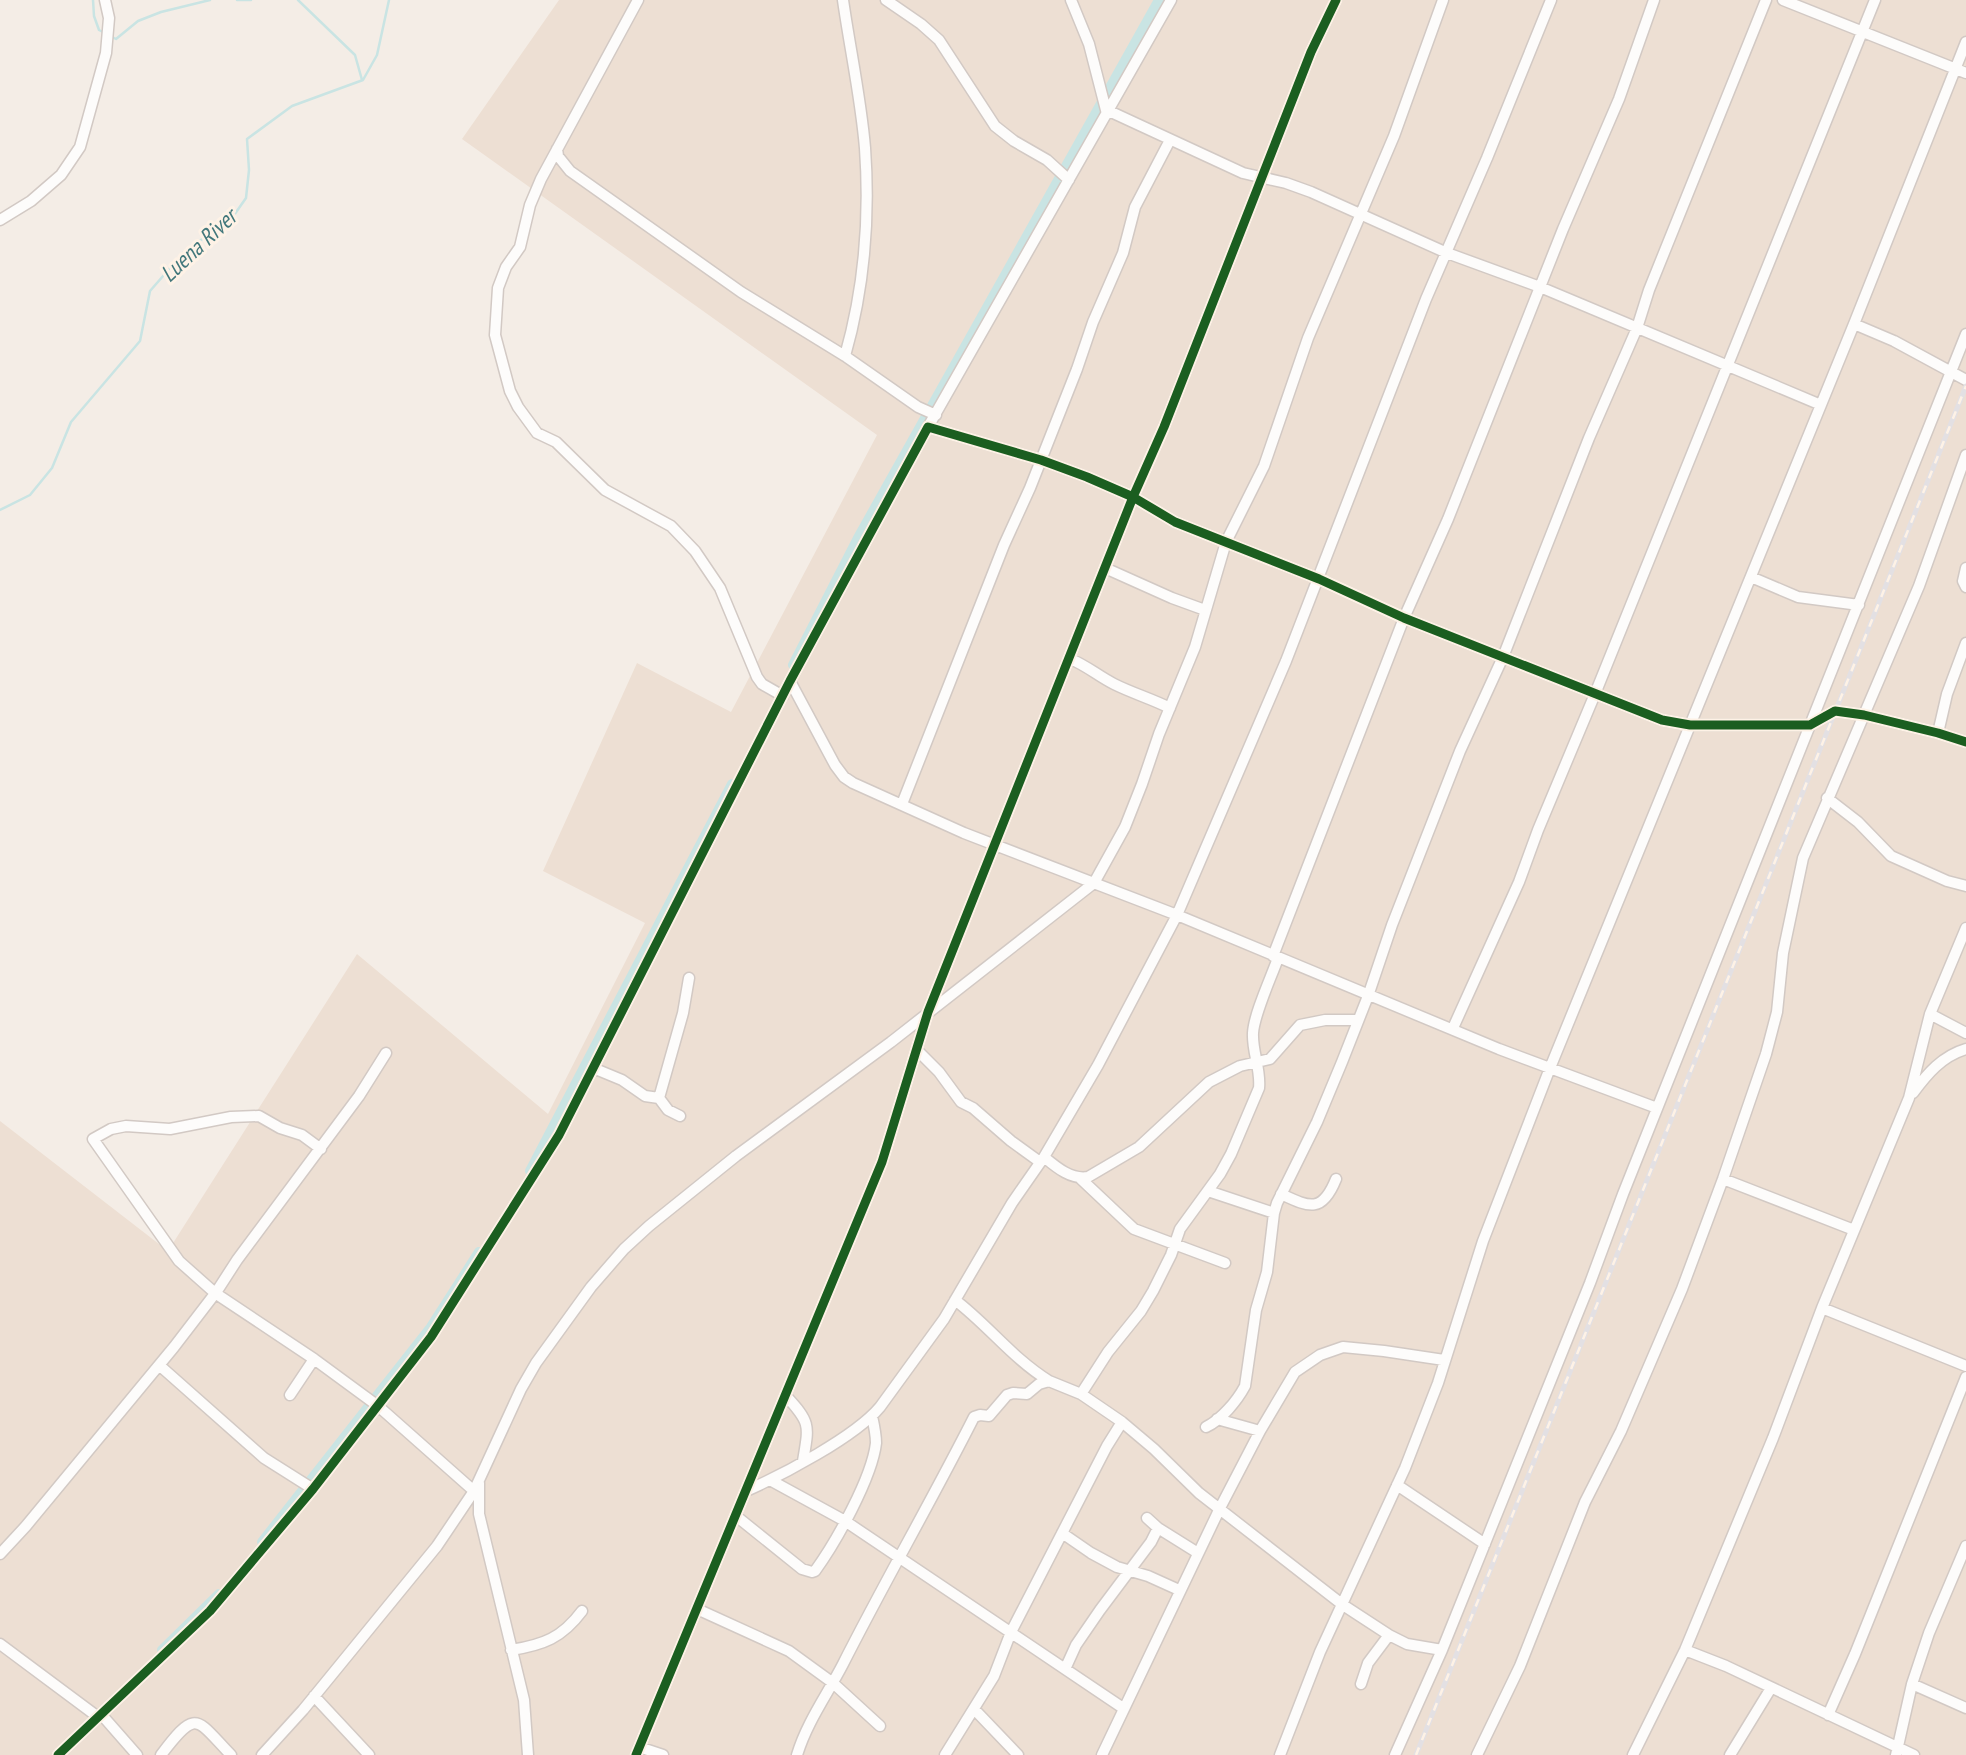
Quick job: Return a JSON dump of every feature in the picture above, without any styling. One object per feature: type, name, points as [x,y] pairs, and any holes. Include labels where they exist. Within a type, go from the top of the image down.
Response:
[{"type":"street","points":[[0,220],[31,201],[61,174],[80,147],[106,53],[108,18],[105,0]]},
{"type":"street","points":[[638,0],[557,149],[530,205],[520,247],[506,267],[498,288],[495,335],[510,391],[537,433],[556,442],[605,490],[671,526],[695,551],[720,588],[757,677],[762,684],[783,696]]},
{"type":"street","points":[[843,0],[861,116],[866,192],[861,284],[856,317],[845,356]]},
{"type":"street","points":[[886,0],[939,40],[995,125],[1014,141],[1047,160],[1069,180]]},
{"type":"street","points":[[1071,0],[1089,44],[1108,112],[1242,173],[1311,192],[1447,253],[1540,287],[1821,405]]},
{"type":"street","points":[[58,1755],[210,1611],[313,1489],[431,1337],[521,1197],[559,1135],[790,681],[928,427],[1171,0]]},
{"type":"street","points":[[663,1755],[638,1751],[882,1162],[928,1012],[1133,497],[1164,427],[1311,52],[1336,0]]},
{"type":"street","points":[[262,1755],[437,1546],[476,1486],[536,1363],[591,1287],[624,1249],[736,1156],[1094,883],[1125,827],[1195,647],[1226,542],[1264,466],[1308,338],[1394,136],[1443,0]]},
{"type":"street","points":[[746,1491],[803,1461],[872,1416],[944,1319],[1098,1065],[1177,915],[1286,662],[1400,363],[1551,0]]},
{"type":"street","points":[[1082,1394],[1108,1352],[1141,1311],[1163,1273],[1180,1228],[1231,1154],[1256,1098],[1260,1079],[1253,1029],[1275,957],[1404,618],[1448,519],[1540,287],[1619,99],[1654,0]]},
{"type":"street","points":[[1206,1427],[1240,1395],[1245,1386],[1256,1310],[1267,1272],[1274,1213],[1281,1194],[1317,1122],[1368,996],[1392,925],[1460,751],[1503,657],[1589,438],[1637,328],[1648,290],[1766,0]]},
{"type":"street","points":[[1783,0],[1960,72]]},
{"type":"street","points":[[1453,1028],[1519,882],[1875,0]]},
{"type":"street","points":[[1280,1755],[1320,1652],[1397,1485],[1438,1383],[1483,1241],[1550,1068],[1960,72],[1966,42]]},
{"type":"street","points":[[902,804],[1004,545],[1041,460],[1093,322],[1123,253],[1135,207],[1170,141]]},
{"type":"street","points":[[557,149],[569,171],[741,292],[845,356],[918,407],[936,415]]},
{"type":"street","points":[[1854,324],[1894,341],[1966,380]]},
{"type":"street","points":[[1395,1755],[1442,1650],[1590,1283],[1657,1108],[1966,334]]},
{"type":"street","points":[[928,427],[1041,460],[1133,497],[1175,522],[1319,579],[1404,618],[1662,720],[1690,725],[1810,725],[1835,711],[1864,715],[1966,742]]},
{"type":"street","points":[[1477,1755],[1520,1666],[1585,1502],[1652,1361],[1724,1179],[1766,1054],[1777,1012],[1783,953],[1803,858],[1919,586],[1966,454]]},
{"type":"street","points":[[1105,568],[1205,610]]},
{"type":"street","points":[[1966,568],[1963,581],[1966,587]]},
{"type":"street","points":[[1751,576],[1798,597],[1859,605]]},
{"type":"street","points":[[1938,733],[1947,694],[1966,643]]},
{"type":"street","points":[[1070,659],[1087,666],[1100,677],[1118,686],[1170,708]]},
{"type":"street","points":[[790,681],[844,777],[996,844],[1177,915],[1368,996],[1657,1108]]},
{"type":"street","points":[[1827,798],[1858,822],[1891,856],[1947,881],[1966,886]]},
{"type":"street","points":[[1633,1755],[1685,1650],[1773,1438],[1822,1308],[1909,1098],[1930,1014],[1966,928]]},
{"type":"street","points":[[659,1098],[683,1013],[689,978]]},
{"type":"street","points":[[1930,1014],[1966,1033]]},
{"type":"street","points":[[1081,1178],[1102,1170],[1139,1147],[1209,1082],[1240,1066],[1270,1059],[1300,1025],[1325,1020],[1358,1020]]},
{"type":"street","points":[[1909,1098],[1930,1071],[1966,1049]]},
{"type":"street","points":[[917,1050],[939,1072],[961,1102],[973,1108],[1011,1141],[1059,1169],[1081,1178],[1134,1229],[1225,1263]]},
{"type":"street","points":[[0,1554],[159,1365],[215,1293],[266,1220],[321,1149],[386,1053]]},
{"type":"street","points":[[593,1068],[622,1080],[645,1096],[659,1098],[668,1110],[680,1116]]},
{"type":"street","points":[[321,1149],[302,1135],[280,1128],[259,1116],[230,1117],[170,1129],[127,1126],[111,1129],[93,1139],[178,1261],[215,1293],[314,1359],[378,1406],[476,1486],[478,1514],[524,1700],[528,1755]]},
{"type":"street","points":[[1281,1194],[1308,1206],[1315,1206],[1328,1195],[1336,1179]]},
{"type":"street","points":[[1724,1179],[1854,1230]]},
{"type":"street","points":[[1208,1191],[1274,1213]]},
{"type":"street","points":[[955,1300],[980,1319],[989,1333],[1012,1354],[1049,1381],[1082,1394],[1122,1422],[1199,1493],[1343,1605],[1407,1644],[1442,1650]]},
{"type":"street","points":[[1822,1308],[1966,1366]]},
{"type":"street","points":[[1102,1755],[1220,1508],[1260,1431],[1295,1372],[1320,1355],[1335,1349],[1356,1347],[1444,1360]]},
{"type":"street","points":[[290,1395],[314,1359]]},
{"type":"street","points":[[159,1365],[264,1458],[313,1489]]},
{"type":"street","points":[[1828,1715],[1966,1377]]},
{"type":"street","points":[[797,1755],[804,1734],[954,1460],[974,1417],[989,1416],[1007,1395],[1027,1394],[1039,1384],[1049,1381]]},
{"type":"street","points":[[786,1395],[806,1418],[807,1439],[803,1461]]},
{"type":"street","points":[[736,1516],[802,1569],[812,1572],[818,1567],[845,1521],[873,1458],[876,1440],[872,1416]]},
{"type":"street","points":[[1217,1419],[1260,1431]]},
{"type":"street","points":[[945,1755],[994,1676],[1011,1632],[1122,1422]]},
{"type":"street","points":[[770,1480],[845,1521],[1066,1667],[1123,1708]]},
{"type":"street","points":[[1397,1485],[1485,1544]]},
{"type":"street","points":[[1147,1518],[1198,1553]]},
{"type":"street","points":[[1066,1667],[1076,1645],[1158,1528]]},
{"type":"street","points":[[1062,1533],[1091,1553],[1179,1590]]},
{"type":"street","points":[[1897,1752],[1912,1684],[1928,1633],[1966,1546]]},
{"type":"street","points":[[697,1609],[789,1651],[833,1683],[880,1726]]},
{"type":"street","points":[[511,1650],[550,1641],[583,1611]]},
{"type":"street","points":[[1360,1684],[1368,1663],[1389,1635]]},
{"type":"street","points":[[0,1644],[100,1716],[136,1755]]},
{"type":"street","points":[[1685,1650],[1726,1666],[1828,1715],[1897,1752],[1914,1755]]},
{"type":"street","points":[[1912,1684],[1966,1708]]},
{"type":"street","points":[[1730,1755],[1771,1688]]},
{"type":"street","points":[[314,1696],[369,1755]]},
{"type":"street","points":[[974,1709],[1018,1755]]},
{"type":"street","points":[[161,1755],[187,1725],[199,1723],[208,1729],[230,1755]]},
{"type":"shaded area","points":[[559,0],[1966,0],[1966,1755],[0,1755],[0,1121],[168,1251],[357,954],[548,1114],[645,923],[543,871],[637,663],[731,712],[877,435],[462,139]]},
{"type":"waterway","points":[[93,0],[94,16],[99,30],[103,32]]},
{"type":"waterway","points":[[112,37],[116,39],[138,21],[161,12],[210,0]]},
{"type":"waterway","points":[[237,0],[251,0]]},
{"type":"waterway","points":[[298,0],[355,55],[362,80]]},
{"type":"waterway","name":"Luena River","points":[[0,510],[30,495],[52,468],[71,422],[140,341],[150,291],[184,252],[232,218],[246,198],[249,170],[247,139],[292,106],[363,80],[377,55],[389,0]]},
{"type":"waterway","points":[[793,665],[858,538],[1159,0]]},
{"type":"waterway","points":[[530,1171],[732,784]]},
{"type":"waterway","points":[[262,1542],[431,1327],[479,1252]]},
{"type":"waterway","points":[[162,1650],[219,1594]]},
{"type":"railway","points":[[1416,1755],[1966,386]]},
{"type":"cycle path","points":[[636,1755],[882,1162],[928,1012],[1133,497],[1164,427],[1311,52],[1336,0]]},
{"type":"cycle path","points":[[58,1755],[210,1611],[313,1489],[431,1337],[559,1135],[790,681],[928,427],[1041,460],[1087,477],[1133,497],[1175,522],[1319,579],[1404,618],[1662,720],[1690,725],[1810,725],[1835,711],[1864,715],[1966,742]]}]
